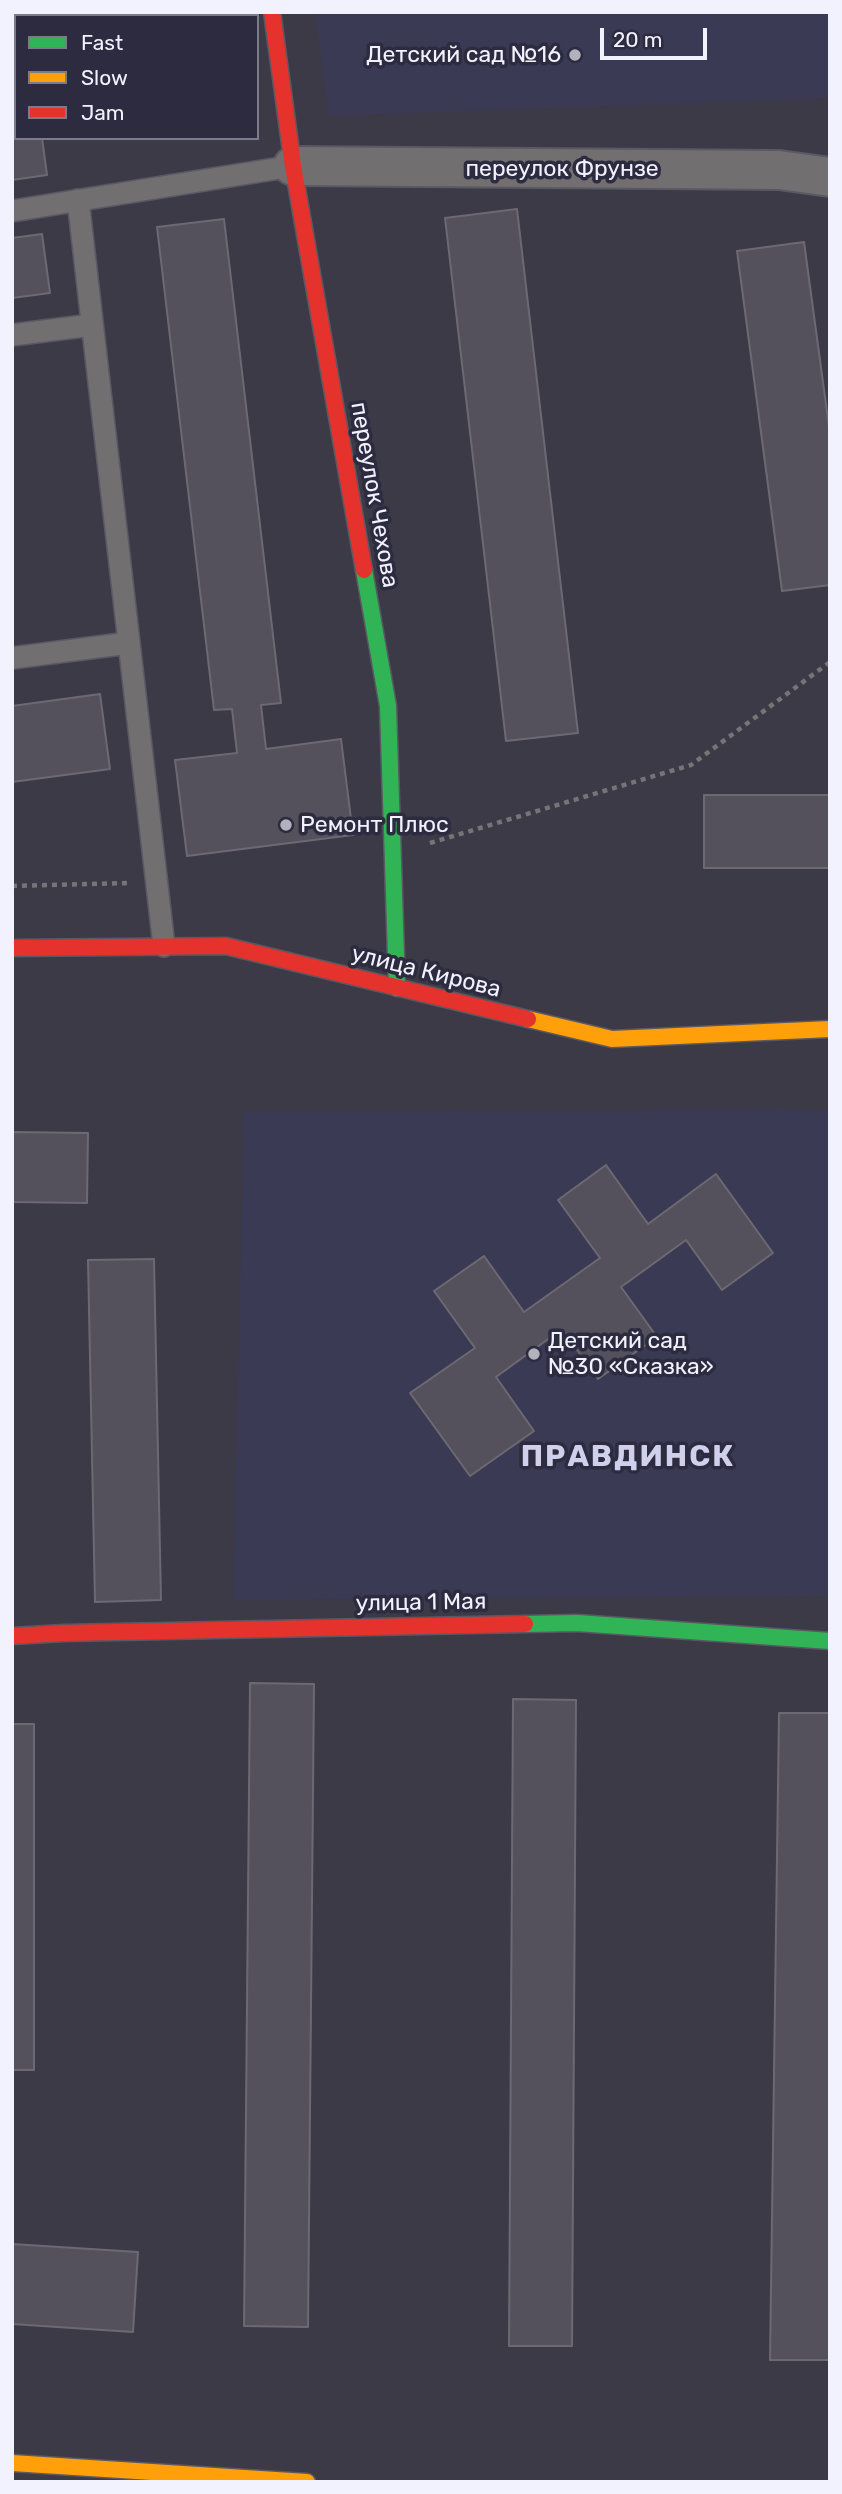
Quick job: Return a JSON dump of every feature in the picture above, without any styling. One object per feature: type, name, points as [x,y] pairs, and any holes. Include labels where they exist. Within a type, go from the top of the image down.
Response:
[{"type":"street","name":"переулок Чехова","points":[[272,12],[293,166],[388,706],[397,988]]},
{"type":"street","name":"переулок Фрунзе","points":[[293,166],[779,170],[830,177]]},
{"type":"street","name":"улица Кирова","points":[[12,948],[226,946],[612,1039],[830,1029]]},
{"type":"street","name":"улица 1 Мая","points":[[12,1636],[78,1632],[576,1623],[830,1641]]},
{"type":"street","points":[[12,2463],[307,2482]]},
{"type":"lane","points":[[12,211],[293,166]]},
{"type":"lane","points":[[78,200],[163,946]]},
{"type":"lane","points":[[12,335],[92,325]]},
{"type":"lane","points":[[12,658],[129,643]]},
{"type":"path","points":[[393,855],[691,765],[830,663]]},
{"type":"path","points":[[12,886],[156,883]]},
{"type":"shaded area","name":"Детский сад №16","points":[[315,12],[830,12],[830,98],[329,116]]},
{"type":"shaded area","name":"Детский сад №30 «Сказка»","points":[[830,1110],[830,1596],[233,1600],[244,1111]]},
{"type":"building","points":[[14,127],[14,140],[42,140],[47,175],[12,180]]},
{"type":"building","points":[[517,209],[578,733],[506,741],[445,218]]},
{"type":"building","points":[[224,219],[281,703],[261,705],[266,749],[341,739],[353,835],[187,856],[175,760],[237,753],[232,709],[214,710],[157,227]]},
{"type":"building","points":[[42,234],[50,293],[12,298],[12,238]]},
{"type":"building","points":[[804,242],[830,434],[830,585],[782,591],[737,251]]},
{"type":"building","points":[[100,694],[110,769],[12,782],[12,706]]},
{"type":"building","points":[[704,795],[830,795],[830,868],[704,868]]},
{"type":"building","points":[[12,1132],[88,1133],[87,1203],[12,1202]]},
{"type":"building","points":[[606,1165],[648,1224],[716,1174],[773,1253],[722,1290],[686,1240],[621,1287],[657,1337],[598,1379],[562,1329],[496,1377],[534,1431],[470,1476],[410,1393],[475,1348],[434,1291],[484,1256],[524,1312],[600,1258],[558,1200]]},
{"type":"building","points":[[154,1259],[161,1600],[95,1602],[88,1260]]},
{"type":"building","points":[[250,1683],[314,1684],[308,2327],[244,2326]]},
{"type":"building","points":[[513,1699],[576,1700],[572,2346],[509,2346]]},
{"type":"building","points":[[779,1713],[830,1713],[830,2360],[770,2360]]},
{"type":"building","points":[[12,1724],[34,1724],[34,2070],[12,2070]]},
{"type":"building","points":[[12,2244],[138,2252],[133,2332],[12,2324]]},
{"type":"traffic: fast","points":[[364,570],[388,706],[397,988]]},
{"type":"traffic: fast","points":[[525,1624],[577,1623],[830,1641]]},
{"type":"traffic: slow","points":[[528,1019],[612,1039],[830,1029]]},
{"type":"traffic: slow","points":[[12,2463],[307,2482]]},
{"type":"traffic: jam","points":[[272,12],[293,166],[364,570]]},
{"type":"traffic: jam","points":[[12,948],[226,946],[528,1019]]},
{"type":"traffic: jam","points":[[12,1636],[525,1624]]},
{"type":"place","name":"Детский сад №16","points":[[575,55]]},
{"type":"place","name":"Ремонт Плюс","points":[[286,825]]},
{"type":"place","name":"Детский сад №30 «Сказка»","points":[[534,1354]]},
{"type":"district","name":"ПРАВДИНСК","points":[[628,1457]]}]
